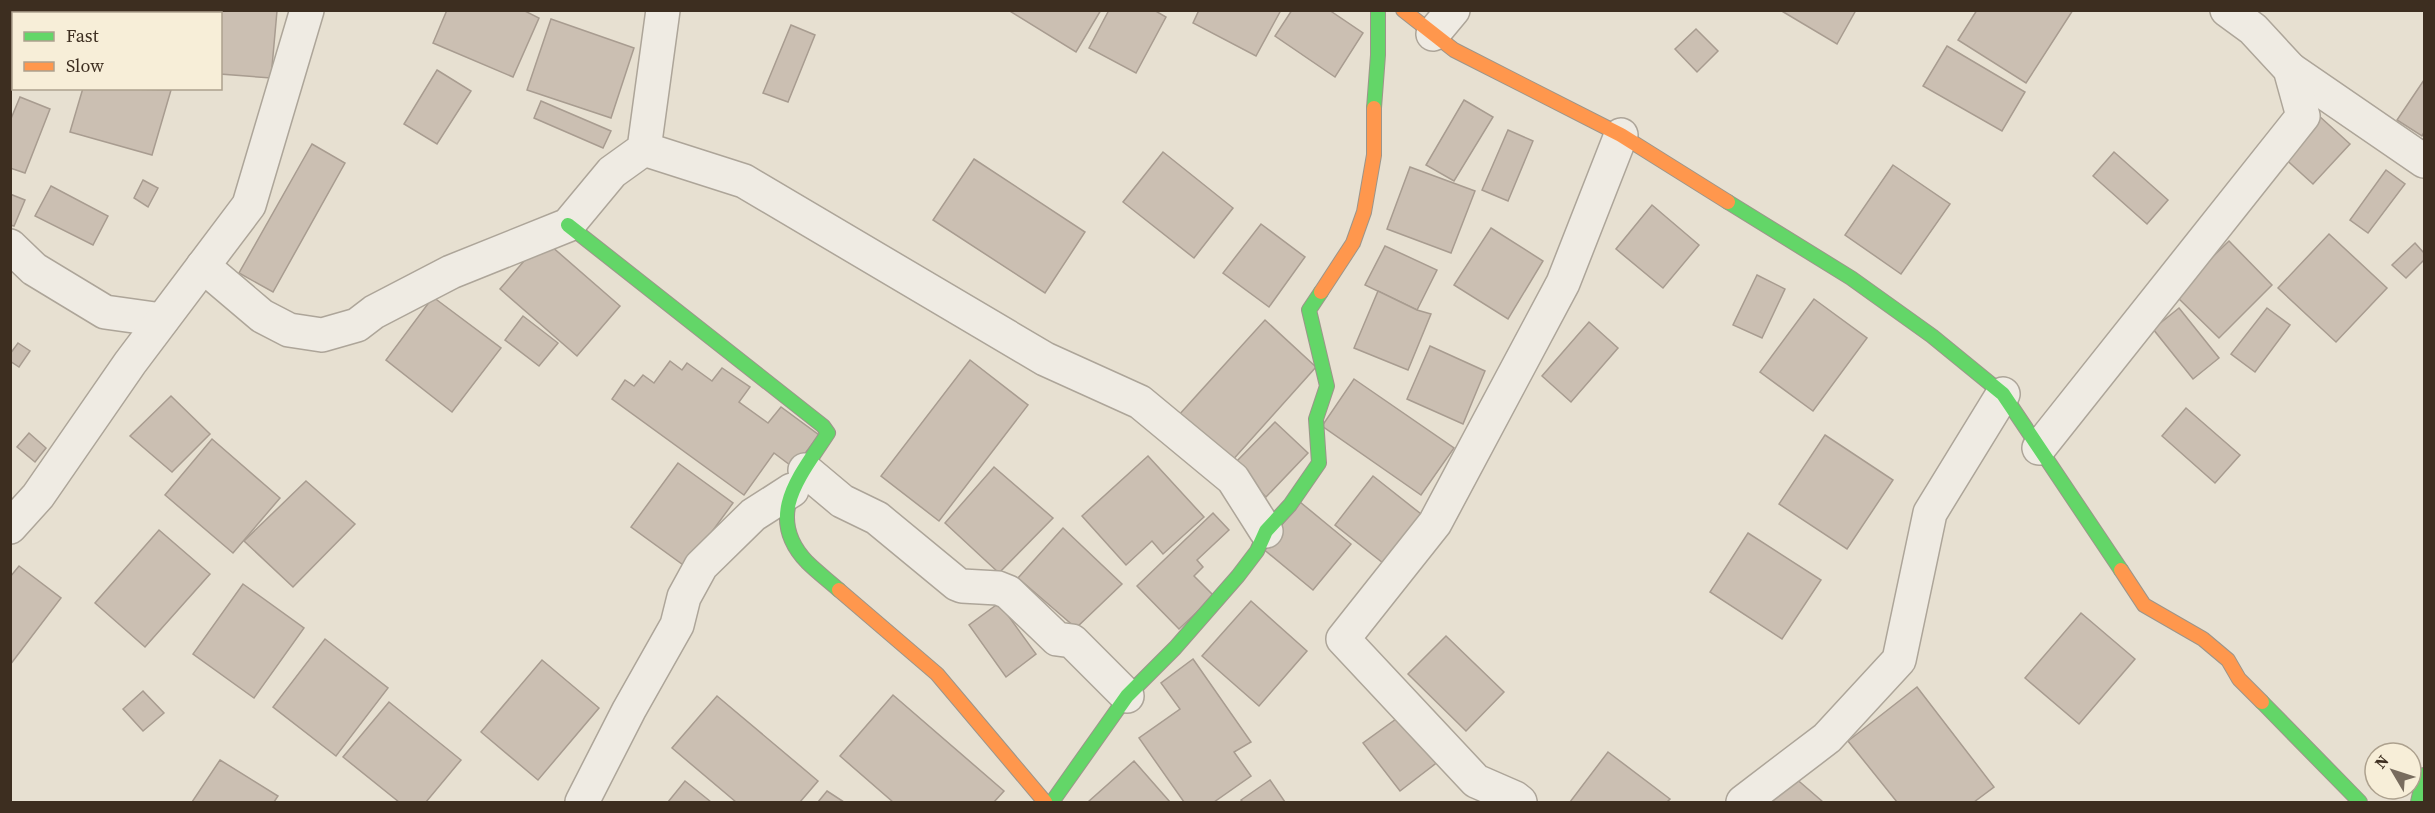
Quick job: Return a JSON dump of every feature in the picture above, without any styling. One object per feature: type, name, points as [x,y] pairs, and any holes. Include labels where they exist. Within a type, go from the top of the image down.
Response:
[{"type":"main road","points":[[1052,802],[1127,696],[1175,648],[1238,576],[1257,551],[1266,531],[1290,505],[1319,463],[1316,419],[1327,386],[1309,310],[1353,243],[1364,212],[1374,154],[1372,116],[1378,55],[1378,10]]},
{"type":"main road","points":[[1403,10],[1443,22],[1455,51],[1621,135],[1851,278],[1932,336],[2003,394],[2144,605],[2203,639],[2228,660],[2239,679],[2360,802]]},
{"type":"main road","points":[[568,225],[823,426],[828,433],[798,480],[786,521],[792,542],[807,562],[937,674],[1045,802]]},
{"type":"main road","points":[[2418,802],[2424,775]]},
{"type":"street","points":[[10,527],[38,496],[162,321],[249,205],[307,10]]},
{"type":"street","points":[[203,266],[262,316],[289,330],[322,335],[357,325],[374,312],[450,272],[568,225],[612,172],[644,149],[652,77],[663,10]]},
{"type":"street","points":[[2227,10],[2253,28],[2290,69],[2424,161]]},
{"type":"street","points":[[2038,448],[2303,116],[2290,69]]},
{"type":"street","points":[[1520,802],[1476,781],[1343,639],[1436,523],[1563,283],[1621,135]]},
{"type":"street","points":[[644,149],[744,181],[1045,359],[1140,402],[1233,479],[1266,531]]},
{"type":"street","points":[[10,246],[34,269],[105,312],[162,321]]},
{"type":"street","points":[[1743,802],[1827,738],[1899,660],[1930,513],[2003,394]]},
{"type":"street","points":[[582,802],[629,710],[677,625],[684,597],[701,566],[753,515],[798,480],[878,518],[957,584],[998,588],[1008,592],[1058,639],[1072,641],[1127,696]]},
{"type":"building","points":[[20,10],[86,10],[86,12],[20,12]]},
{"type":"building","points":[[188,10],[277,11],[271,78],[222,74],[222,12],[188,12]]},
{"type":"building","points":[[447,10],[523,10],[539,18],[513,77],[433,43]]},
{"type":"building","points":[[1008,10],[1101,10],[1076,52]]},
{"type":"building","points":[[1109,10],[1154,10],[1166,17],[1136,73],[1089,48]]},
{"type":"building","points":[[1199,10],[1281,10],[1256,56],[1193,23]]},
{"type":"building","points":[[1292,10],[1329,10],[1363,33],[1335,77],[1275,36]]},
{"type":"building","points":[[1780,10],[1856,10],[1837,44]]},
{"type":"building","points":[[1977,10],[2073,10],[2026,83],[1958,40]]},
{"type":"building","points":[[551,19],[634,48],[611,118],[527,90]]},
{"type":"building","points":[[791,25],[815,35],[788,102],[763,93]]},
{"type":"building","points":[[1696,29],[1718,51],[1697,72],[1675,49]]},
{"type":"building","points":[[1947,46],[2025,92],[2002,131],[1923,86]]},
{"type":"building","points":[[437,70],[471,91],[437,144],[404,124]]},
{"type":"building","points":[[2424,80],[2424,132],[2422,136],[2397,120]]},
{"type":"building","points":[[82,90],[171,90],[152,155],[70,132]]},
{"type":"building","points":[[20,97],[50,109],[25,173],[10,168],[10,121]]},
{"type":"building","points":[[1464,100],[1493,117],[1454,181],[1426,165]]},
{"type":"building","points":[[541,101],[611,131],[603,148],[534,118]]},
{"type":"building","points":[[2318,115],[2350,144],[2313,184],[2281,155]]},
{"type":"building","points":[[1508,130],[1533,141],[1508,201],[1482,190]]},
{"type":"building","points":[[312,144],[345,163],[273,292],[239,273]]},
{"type":"building","points":[[1163,152],[1233,208],[1194,258],[1123,202]]},
{"type":"building","points":[[2114,152],[2168,200],[2147,224],[2093,176]]},
{"type":"building","points":[[974,159],[1085,232],[1045,293],[933,220]]},
{"type":"building","points":[[1893,165],[1950,204],[1901,274],[1845,235]]},
{"type":"building","points":[[1410,167],[1475,191],[1451,253],[1387,229]]},
{"type":"building","points":[[2386,170],[2405,184],[2368,233],[2350,220]]},
{"type":"building","points":[[143,180],[158,188],[148,207],[134,198]]},
{"type":"building","points":[[51,186],[108,216],[93,245],[35,216]]},
{"type":"building","points":[[10,194],[25,200],[14,226],[10,225]]},
{"type":"building","points":[[1652,205],[1699,245],[1663,288],[1616,249]]},
{"type":"building","points":[[1261,224],[1305,257],[1269,307],[1223,273]]},
{"type":"building","points":[[1491,228],[1543,261],[1508,319],[1454,285]]},
{"type":"building","points":[[2329,234],[2387,288],[2336,342],[2278,288]]},
{"type":"building","points":[[543,239],[620,306],[577,356],[500,289]]},
{"type":"building","points":[[2229,241],[2272,285],[2219,338],[2174,294]]},
{"type":"building","points":[[2415,243],[2424,253],[2424,260],[2406,278],[2392,265]]},
{"type":"building","points":[[1385,246],[1437,270],[1417,310],[1365,285]]},
{"type":"building","points":[[1757,275],[1785,289],[1762,338],[1733,325]]},
{"type":"building","points":[[1378,291],[1417,310],[1431,314],[1408,370],[1354,348]]},
{"type":"building","points":[[433,297],[501,348],[452,412],[386,360]]},
{"type":"building","points":[[1814,299],[1867,338],[1813,411],[1760,372]]},
{"type":"building","points":[[2179,308],[2219,358],[2193,379],[2153,329]]},
{"type":"building","points":[[2267,308],[2290,325],[2255,372],[2231,354]]},
{"type":"building","points":[[523,316],[558,343],[539,366],[505,340]]},
{"type":"building","points":[[1265,320],[1316,367],[1230,463],[1178,416]]},
{"type":"building","points":[[1589,322],[1618,348],[1571,402],[1542,376]]},
{"type":"building","points":[[18,343],[30,351],[19,367],[10,361],[10,354]]},
{"type":"building","points":[[1430,346],[1485,371],[1463,424],[1407,399]]},
{"type":"building","points":[[970,360],[1028,405],[939,521],[881,476]]},
{"type":"building","points":[[670,361],[682,370],[687,363],[712,381],[722,368],[750,387],[739,402],[768,423],[781,407],[819,435],[794,468],[774,453],[744,495],[612,399],[625,380],[634,386],[643,375],[654,383]]},
{"type":"building","points":[[1354,379],[1454,448],[1421,495],[1322,426]]},
{"type":"building","points":[[171,396],[210,434],[172,472],[130,436]]},
{"type":"building","points":[[2186,408],[2240,455],[2215,483],[2162,436]]},
{"type":"building","points":[[1275,422],[1308,453],[1266,497],[1234,464]]},
{"type":"building","points":[[29,433],[46,448],[35,462],[17,447]]},
{"type":"building","points":[[1825,435],[1893,480],[1847,549],[1779,504]]},
{"type":"building","points":[[212,439],[280,498],[233,553],[165,495]]},
{"type":"building","points":[[1148,456],[1204,517],[1163,554],[1152,541],[1126,565],[1082,516]]},
{"type":"building","points":[[678,463],[733,503],[686,567],[631,527]]},
{"type":"building","points":[[994,467],[1053,518],[999,573],[945,523]]},
{"type":"building","points":[[1373,476],[1421,514],[1383,563],[1335,525]]},
{"type":"building","points":[[306,481],[355,524],[293,587],[244,541]]},
{"type":"building","points":[[1300,502],[1351,544],[1313,590],[1262,548]]},
{"type":"building","points":[[1213,513],[1229,530],[1197,560],[1203,567],[1194,576],[1214,596],[1179,629],[1137,586]]},
{"type":"building","points":[[1063,528],[1122,584],[1076,628],[1018,578]]},
{"type":"building","points":[[159,530],[210,574],[145,647],[95,603]]},
{"type":"building","points":[[1748,533],[1821,580],[1782,639],[1710,592]]},
{"type":"building","points":[[19,566],[61,598],[10,665],[10,577]]},
{"type":"building","points":[[243,584],[304,628],[254,698],[193,654]]},
{"type":"building","points":[[1251,601],[1307,651],[1259,706],[1202,656]]},
{"type":"building","points":[[999,603],[1036,654],[1006,677],[969,625]]},
{"type":"building","points":[[2081,613],[2135,659],[2079,724],[2025,678]]},
{"type":"building","points":[[1446,636],[1504,692],[1466,731],[1408,674]]},
{"type":"building","points":[[325,639],[388,688],[336,756],[273,707]]},
{"type":"building","points":[[1193,659],[1251,742],[1234,752],[1251,776],[1214,802],[1184,802],[1139,738],[1180,709],[1161,683]]},
{"type":"building","points":[[542,660],[599,708],[538,780],[481,732]]},
{"type":"building","points":[[1917,687],[1994,787],[1974,802],[1897,802],[1848,741]]},
{"type":"building","points":[[143,691],[164,713],[143,731],[123,709]]},
{"type":"building","points":[[893,695],[1004,791],[994,802],[893,802],[840,756]]},
{"type":"building","points":[[717,696],[818,781],[800,802],[736,802],[672,748]]},
{"type":"building","points":[[389,702],[461,760],[426,802],[399,802],[343,757]]},
{"type":"building","points":[[1403,714],[1439,761],[1400,791],[1363,743]]},
{"type":"building","points":[[1608,752],[1670,799],[1667,802],[1570,802]]},
{"type":"building","points":[[220,760],[278,796],[274,802],[192,802]]},
{"type":"building","points":[[1134,761],[1170,802],[1088,802]]},
{"type":"building","points":[[1786,770],[1823,802],[1758,802]]},
{"type":"building","points":[[1270,780],[1285,802],[1243,802],[1241,800]]},
{"type":"building","points":[[685,781],[711,802],[668,802]]},
{"type":"building","points":[[827,791],[844,802],[818,802]]},
{"type":"traffic: fast","points":[[1374,108],[1378,55],[1378,10]]},
{"type":"traffic: fast","points":[[1728,202],[1851,278],[1932,336],[2003,394],[2121,570]]},
{"type":"traffic: fast","points":[[568,225],[823,426],[828,433],[807,464],[791,496],[787,512],[788,528],[794,545],[807,562],[839,590]]},
{"type":"traffic: fast","points":[[1052,802],[1127,696],[1175,648],[1238,576],[1257,551],[1266,531],[1290,505],[1319,463],[1316,419],[1327,386],[1309,310],[1321,292]]},
{"type":"traffic: fast","points":[[2262,702],[2360,802]]},
{"type":"traffic: fast","points":[[2418,802],[2424,775]]},
{"type":"traffic: slow","points":[[1403,10],[1454,50],[1621,135],[1728,202]]},
{"type":"traffic: slow","points":[[1321,292],[1353,243],[1364,212],[1374,155],[1374,108]]},
{"type":"traffic: slow","points":[[2121,570],[2144,605],[2203,639],[2228,660],[2239,679],[2262,702]]},
{"type":"traffic: slow","points":[[839,590],[937,674],[1045,802]]}]
